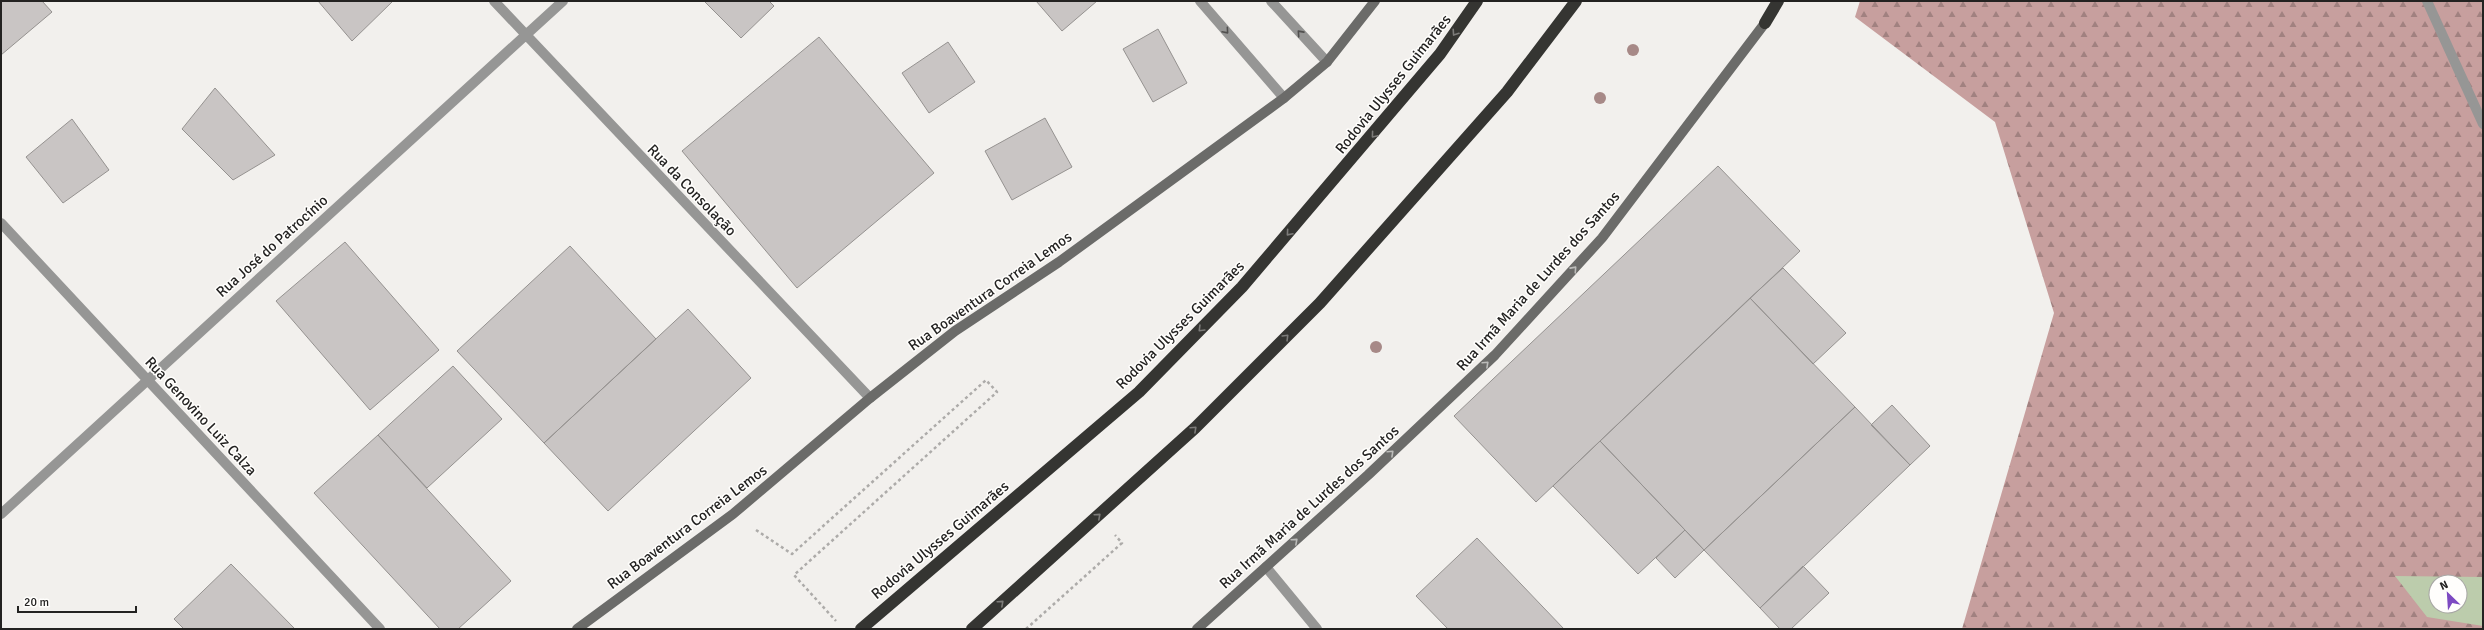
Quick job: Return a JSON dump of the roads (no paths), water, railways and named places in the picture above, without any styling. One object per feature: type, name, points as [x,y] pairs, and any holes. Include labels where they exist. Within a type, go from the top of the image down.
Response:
[{"type":"highway","name":"Rodovia Ulysses Guimarães","points":[[861,629],[1139,392],[1242,288],[1440,54],[1477,1]]},
{"type":"highway","points":[[972,629],[1195,428],[1320,303],[1507,92],[1576,1]]},
{"type":"highway","points":[[1765,24],[1778,1]]},
{"type":"street","name":"Rua da Consolação","points":[[494,1],[525,36],[870,398]]},
{"type":"street","name":"Rua José do Patrocínio","points":[[1,514],[563,1]]},
{"type":"street","points":[[1200,1],[1284,98]]},
{"type":"street","points":[[1271,1],[1326,62]]},
{"type":"street","name":"Rua Boaventura Correia Lemos","points":[[577,629],[733,514],[870,398],[955,331],[1059,262],[1284,98],[1326,62],[1375,1]]},
{"type":"street","points":[[2427,1],[2483,124]]},
{"type":"street","name":"Rua Irmã Maria de Lurdes dos Santos","points":[[1197,629],[1495,356],[1602,238],[1765,24]]},
{"type":"street","name":"Rua Genovino Luiz Calza","points":[[1,223],[380,629]]},
{"type":"street","points":[[1266,567],[1317,629]]}]
